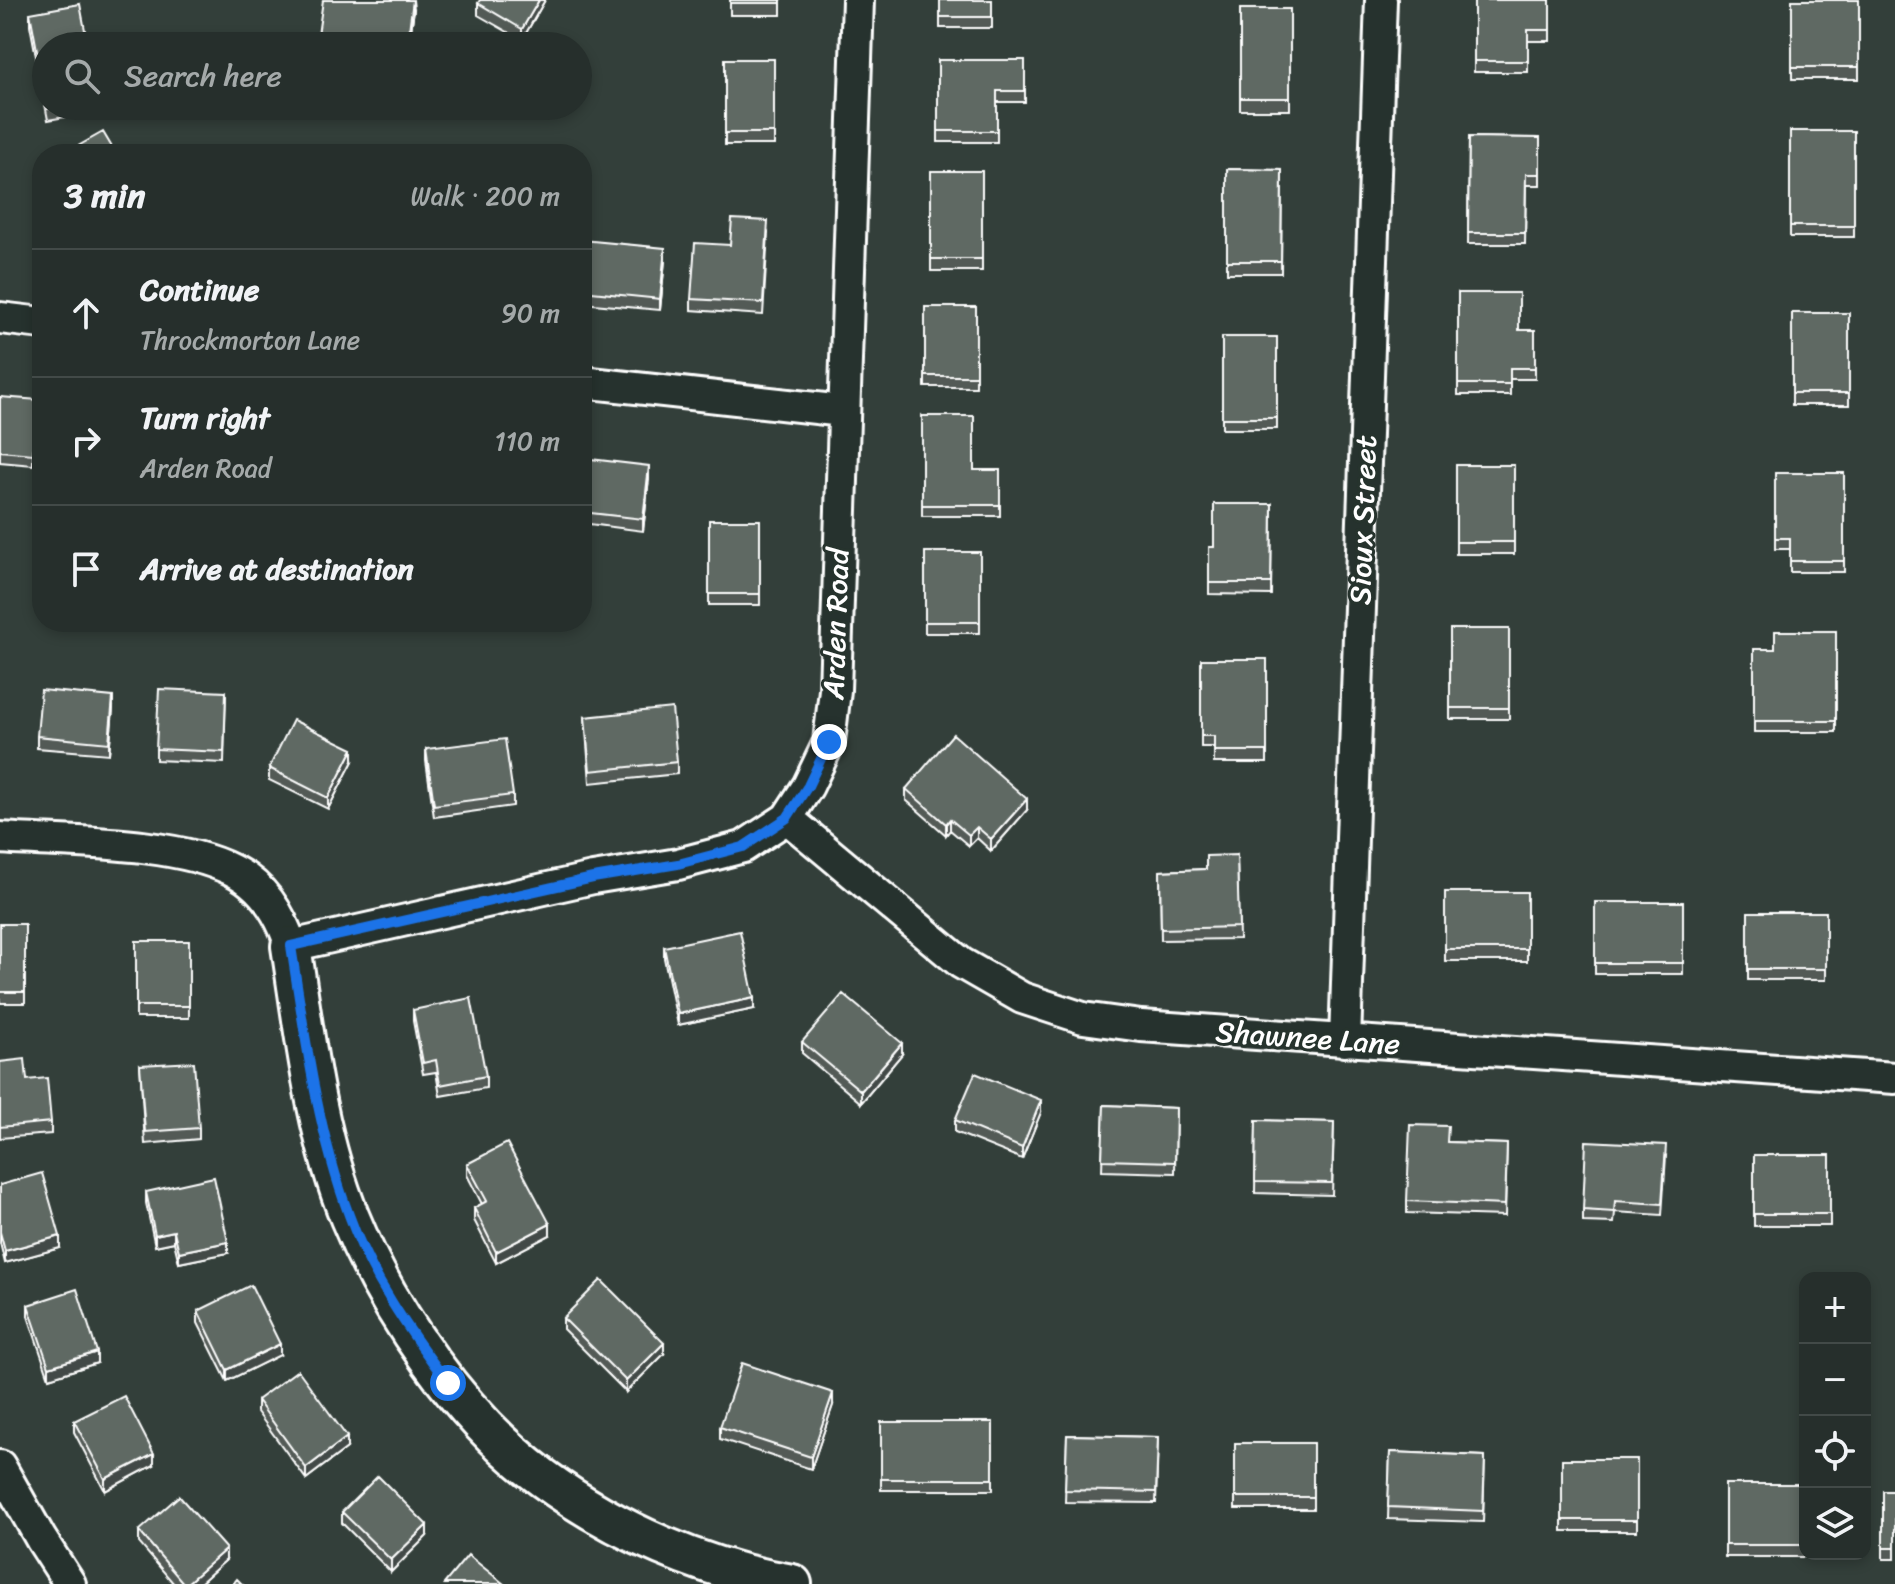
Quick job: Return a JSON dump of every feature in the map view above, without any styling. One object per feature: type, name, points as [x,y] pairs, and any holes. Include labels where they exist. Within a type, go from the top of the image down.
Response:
[{"type":"street","name":"Arden Road","points":[[291,946],[593,878],[678,864],[743,847],[787,818],[808,786],[829,742],[835,690],[858,0]]},
{"type":"street","name":"Sioux Street","points":[[1345,1041],[1381,0]]},
{"type":"street","points":[[0,318],[32,322]]},
{"type":"street","points":[[592,383],[843,411]]},
{"type":"street","name":"Shawnee Lane","points":[[787,818],[961,963],[1022,998],[1083,1018],[1141,1026],[1895,1078]]},
{"type":"street","points":[[0,838],[150,848],[186,855],[233,870],[261,892],[283,919],[291,946],[323,1129],[349,1216],[375,1273],[407,1328],[448,1383],[493,1433],[542,1477],[599,1514],[702,1561],[792,1584]]},
{"type":"street","points":[[0,1466],[70,1584]]},
{"type":"building","points":[[323,0],[413,0],[409,32],[318,32]]},
{"type":"building","points":[[480,0],[539,0],[522,29],[478,3]]},
{"type":"building","points":[[730,0],[781,0],[781,3],[730,3]]},
{"type":"building","points":[[940,0],[992,0],[992,17],[940,17]]},
{"type":"building","points":[[1474,0],[1550,0],[1550,30],[1528,30],[1528,61],[1474,61]]},
{"type":"building","points":[[1792,0],[1859,0],[1859,67],[1792,67]]},
{"type":"building","points":[[80,4],[85,32],[34,32],[30,13]]},
{"type":"building","points":[[1240,9],[1290,9],[1290,98],[1240,98]]},
{"type":"building","points":[[725,59],[774,59],[774,133],[725,133]]},
{"type":"building","points":[[938,60],[1025,60],[1025,91],[997,91],[997,131],[938,131]]},
{"type":"building","points":[[1790,131],[1854,131],[1854,226],[1790,226]]},
{"type":"building","points":[[103,132],[110,144],[82,144]]},
{"type":"building","points":[[1469,137],[1540,138],[1540,174],[1526,174],[1525,233],[1468,233]]},
{"type":"building","points":[[1227,169],[1282,170],[1281,261],[1227,261]]},
{"type":"building","points":[[931,171],[982,171],[982,259],[931,259]]},
{"type":"building","points":[[732,219],[768,221],[763,303],[691,299],[695,243],[730,245]]},
{"type":"building","points":[[592,241],[665,248],[660,299],[592,292]]},
{"type":"building","points":[[1458,293],[1519,293],[1519,330],[1535,330],[1535,368],[1510,368],[1510,384],[1458,384]]},
{"type":"building","points":[[925,307],[976,307],[976,376],[925,376]]},
{"type":"building","points":[[1792,313],[1849,313],[1849,393],[1792,393]]},
{"type":"building","points":[[1222,337],[1277,337],[1277,418],[1222,418]]},
{"type":"building","points":[[0,397],[32,399],[32,454],[0,451]]},
{"type":"building","points":[[922,416],[974,416],[974,470],[1000,470],[1000,505],[922,505]]},
{"type":"building","points":[[592,459],[649,466],[643,519],[592,513]]},
{"type":"building","points":[[1456,465],[1514,465],[1514,542],[1456,542]]},
{"type":"building","points":[[1775,473],[1844,473],[1844,561],[1790,561],[1790,538],[1775,538]]},
{"type":"building","points":[[1214,504],[1272,504],[1271,583],[1209,583],[1209,547],[1214,547]]},
{"type":"building","points":[[709,520],[760,520],[760,594],[709,594]]},
{"type":"building","points":[[925,552],[980,552],[980,622],[925,622]]},
{"type":"building","points":[[1450,629],[1509,629],[1509,708],[1450,708]]},
{"type":"building","points":[[1775,631],[1836,631],[1836,721],[1754,721],[1754,649],[1775,649]]},
{"type":"building","points":[[1201,659],[1267,659],[1267,751],[1214,751],[1214,736],[1201,736]]},
{"type":"building","points":[[159,689],[226,692],[224,752],[156,749]]},
{"type":"building","points":[[41,690],[113,697],[109,743],[37,736]]},
{"type":"building","points":[[672,708],[677,762],[590,771],[585,717]]},
{"type":"building","points":[[293,720],[353,749],[328,798],[269,768]]},
{"type":"building","points":[[953,734],[1027,799],[991,839],[977,827],[969,835],[950,819],[946,824],[906,789]]},
{"type":"building","points":[[505,739],[513,795],[434,805],[426,749]]},
{"type":"building","points":[[1237,855],[1239,927],[1161,929],[1160,871],[1206,869],[1206,856]]},
{"type":"building","points":[[1445,892],[1527,892],[1527,949],[1445,949]]},
{"type":"building","points":[[1595,902],[1683,902],[1683,963],[1595,963]]},
{"type":"building","points":[[1748,912],[1826,912],[1826,969],[1748,969]]},
{"type":"building","points":[[0,924],[25,924],[25,992],[0,992]]},
{"type":"building","points":[[740,931],[754,998],[678,1014],[664,947]]},
{"type":"building","points":[[136,941],[189,941],[189,1006],[136,1006]]},
{"type":"building","points":[[843,994],[902,1043],[861,1091],[802,1042]]},
{"type":"building","points":[[471,998],[486,1076],[440,1085],[436,1060],[423,1063],[413,1010]]},
{"type":"building","points":[[25,1059],[27,1080],[47,1078],[51,1122],[0,1127],[0,1062]]},
{"type":"building","points":[[194,1062],[199,1128],[145,1132],[140,1065]]},
{"type":"building","points":[[975,1073],[1041,1100],[1022,1148],[955,1120]]},
{"type":"building","points":[[1104,1105],[1176,1108],[1175,1162],[1102,1160]]},
{"type":"building","points":[[1256,1120],[1334,1122],[1332,1183],[1255,1182]]},
{"type":"building","points":[[1410,1125],[1448,1126],[1447,1142],[1507,1144],[1505,1205],[1407,1201]]},
{"type":"building","points":[[1586,1141],[1666,1145],[1662,1204],[1615,1201],[1614,1212],[1583,1210]]},
{"type":"building","points":[[507,1143],[550,1224],[496,1252],[474,1208],[487,1201],[467,1164]]},
{"type":"building","points":[[1754,1155],[1830,1155],[1830,1214],[1754,1214]]},
{"type":"building","points":[[42,1173],[60,1236],[5,1251],[0,1232],[0,1185]]},
{"type":"building","points":[[214,1177],[228,1242],[179,1252],[174,1231],[155,1235],[146,1192]]},
{"type":"building","points":[[601,1280],[664,1343],[626,1381],[563,1318]]},
{"type":"building","points":[[251,1285],[280,1344],[227,1370],[198,1311]]},
{"type":"building","points":[[77,1289],[97,1352],[49,1367],[28,1305]]},
{"type":"building","points":[[742,1363],[833,1393],[811,1457],[720,1427]]},
{"type":"building","points":[[298,1370],[347,1437],[306,1468],[257,1400]]},
{"type":"building","points":[[124,1396],[154,1454],[105,1479],[74,1421]]},
{"type":"building","points":[[881,1422],[993,1422],[993,1479],[881,1479]]},
{"type":"building","points":[[1067,1435],[1158,1437],[1156,1492],[1065,1490]]},
{"type":"building","points":[[1235,1443],[1313,1443],[1313,1497],[1235,1497]]},
{"type":"building","points":[[1390,1452],[1485,1456],[1483,1511],[1388,1507]]},
{"type":"building","points":[[1562,1459],[1637,1459],[1637,1520],[1562,1520]]},
{"type":"building","points":[[378,1476],[427,1525],[391,1560],[342,1512]]},
{"type":"building","points":[[1725,1484],[1799,1484],[1799,1545],[1725,1545]]},
{"type":"building","points":[[1883,1491],[1895,1491],[1895,1548],[1883,1548]]},
{"type":"building","points":[[179,1496],[226,1549],[186,1584],[139,1531]]},
{"type":"building","points":[[468,1555],[504,1584],[444,1584]]},
{"type":"route","points":[[448,1383],[407,1328],[375,1273],[349,1216],[323,1129],[291,946],[593,878],[678,864],[743,847],[787,818],[808,786],[829,742]]}]
